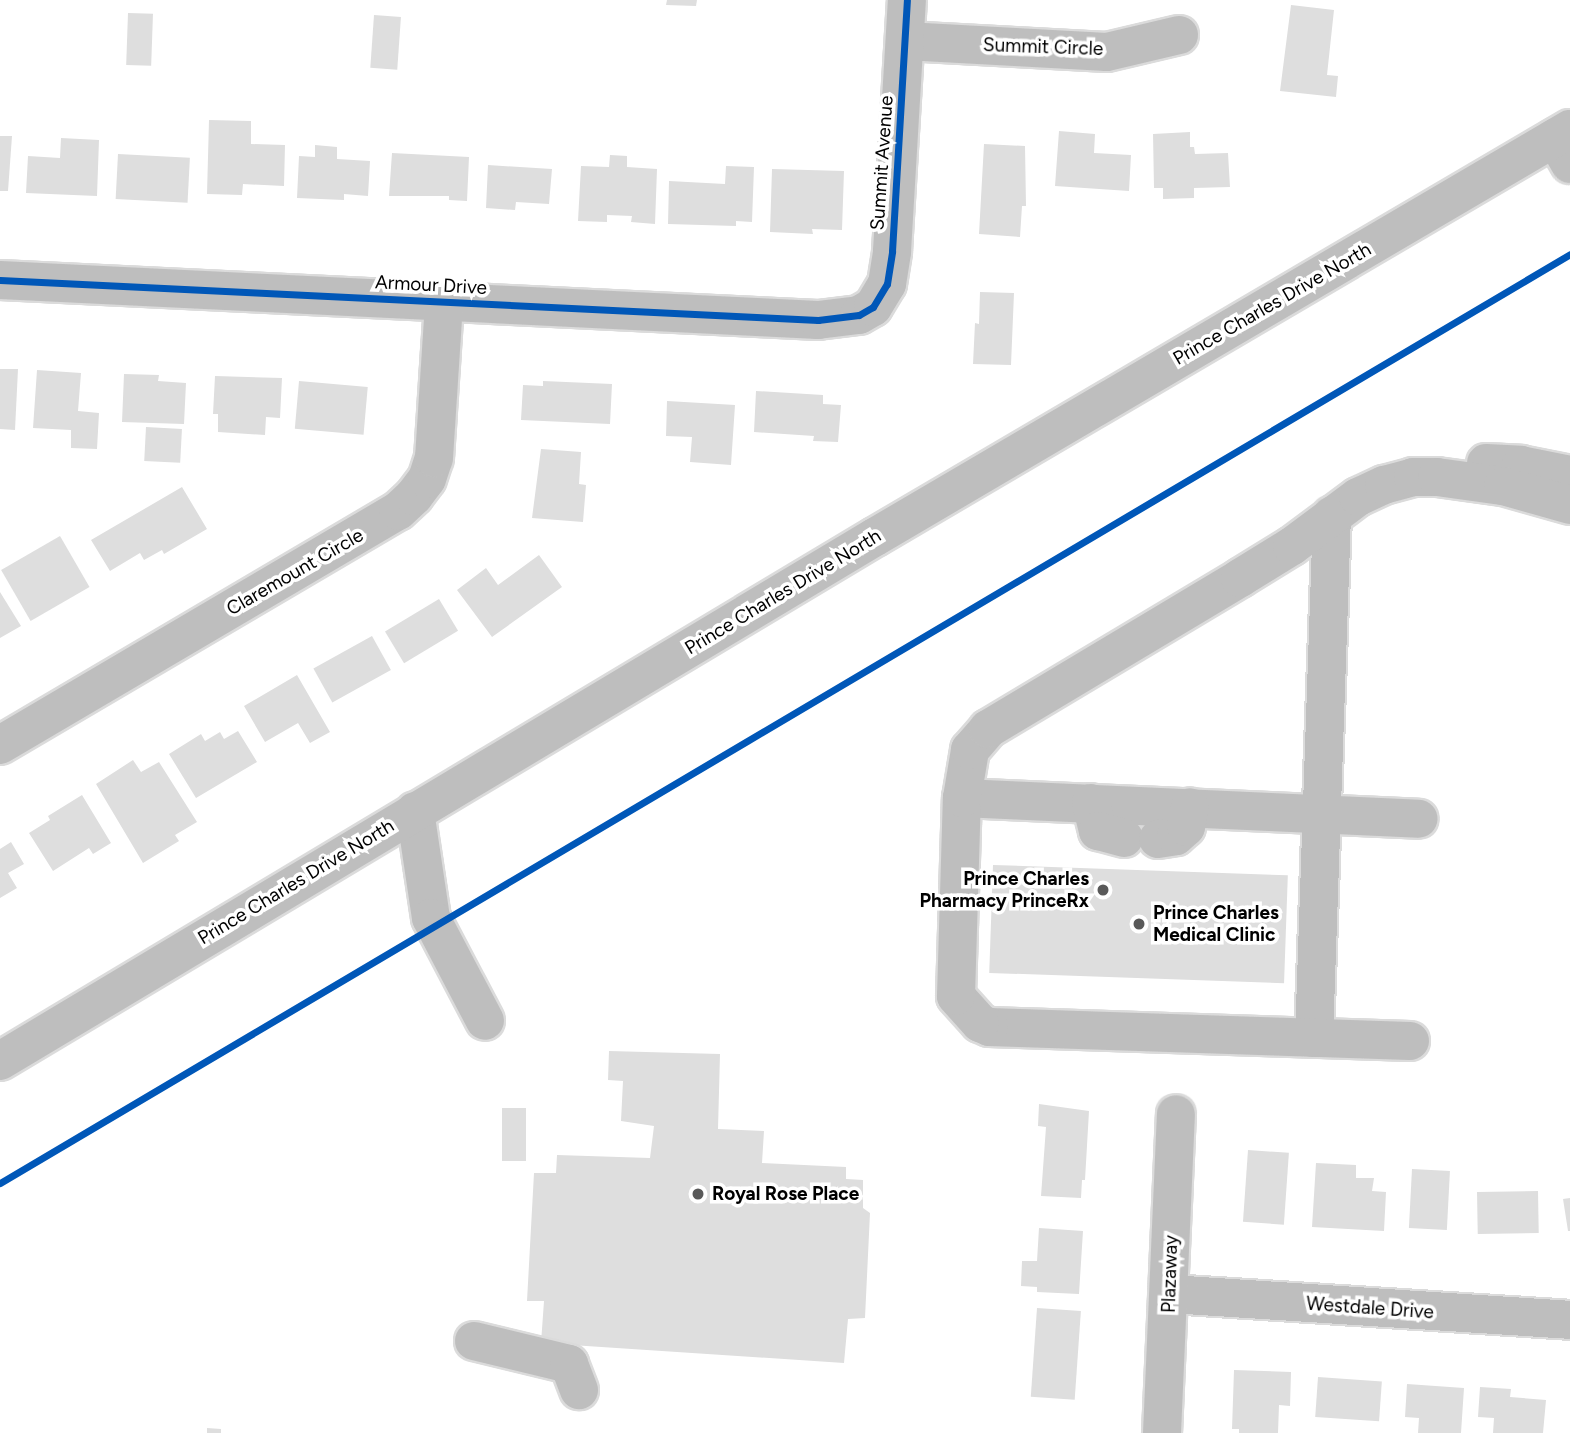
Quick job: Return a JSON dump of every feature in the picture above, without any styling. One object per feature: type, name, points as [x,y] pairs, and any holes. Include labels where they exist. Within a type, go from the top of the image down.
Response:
[{"type":"street","name":"Summit Avenue","points":[[859,315],[873,307],[887,284],[892,251],[907,0]]},
{"type":"street","name":"Summit Circle","points":[[905,41],[1107,52],[1179,35]]},
{"type":"street","name":"Prince Charles Drive North","points":[[0,1061],[415,811],[1565,144]]},
{"type":"street","name":"Armour Drive","points":[[0,280],[818,320],[859,315]]},
{"type":"street","name":"Claremount Circle","points":[[0,745],[398,511],[414,496],[428,479],[434,458],[444,302]]},
{"type":"street","points":[[1410,1041],[989,1027],[980,1023],[956,996],[962,798],[970,750],[988,729],[1240,578],[1358,497],[1384,485],[1413,477],[1437,477],[1473,503],[1507,505],[1563,494]]},
{"type":"street","points":[[1314,1038],[1332,515]]},
{"type":"street","points":[[962,798],[1419,819]]},
{"type":"street","points":[[1091,803],[1098,831],[1141,839],[1176,836],[1185,827],[1190,807]]},
{"type":"street","points":[[415,811],[431,918],[485,1021]]},
{"type":"street","name":"Plazaway","points":[[1162,1433],[1176,1114]]},
{"type":"street","name":"Westdale Drive","points":[[1170,1294],[1570,1321]]},
{"type":"street","points":[[474,1342],[569,1364],[579,1390]]},
{"type":"building","points":[[667,0],[697,0],[696,6],[666,5]]},
{"type":"building","points":[[1291,5],[1334,10],[1327,75],[1338,76],[1336,97],[1280,91]]},
{"type":"building","points":[[128,13],[153,14],[151,66],[126,65]]},
{"type":"building","points":[[374,15],[401,17],[397,70],[370,68]]},
{"type":"building","points":[[209,120],[251,121],[251,144],[285,145],[284,186],[243,184],[242,195],[207,194]]},
{"type":"building","points":[[1059,131],[1095,134],[1094,153],[1131,155],[1129,191],[1055,186]]},
{"type":"building","points":[[1190,132],[1190,147],[1194,147],[1195,154],[1228,153],[1230,187],[1194,188],[1194,198],[1163,199],[1163,188],[1154,188],[1153,134]]},
{"type":"building","points":[[0,136],[12,136],[8,191],[0,191]]},
{"type":"building","points":[[61,138],[99,140],[97,196],[26,193],[28,156],[60,158]]},
{"type":"building","points":[[984,144],[1025,146],[1026,206],[1022,206],[1020,237],[979,234]]},
{"type":"building","points":[[315,145],[337,147],[337,159],[370,161],[368,196],[344,194],[344,200],[297,198],[299,156],[315,157]]},
{"type":"building","points":[[392,153],[469,157],[467,201],[449,200],[449,196],[389,196]]},
{"type":"building","points":[[118,154],[190,158],[188,203],[116,199]]},
{"type":"building","points":[[610,155],[627,156],[627,167],[657,169],[655,224],[631,222],[632,216],[607,215],[607,222],[578,221],[581,166],[609,167]]},
{"type":"building","points":[[488,165],[552,169],[549,204],[516,202],[515,210],[486,208]]},
{"type":"building","points":[[726,166],[754,167],[752,222],[736,221],[736,226],[668,224],[669,181],[725,184]]},
{"type":"building","points":[[772,169],[844,171],[842,230],[812,229],[813,234],[770,232]]},
{"type":"building","points":[[980,292],[1014,293],[1011,365],[973,364],[975,323],[979,324]]},
{"type":"building","points":[[0,369],[18,369],[15,430],[0,429]]},
{"type":"building","points":[[37,370],[81,373],[78,411],[99,413],[97,449],[71,448],[71,430],[33,428]]},
{"type":"building","points":[[124,374],[159,375],[158,381],[186,383],[184,424],[122,422]]},
{"type":"building","points":[[215,376],[282,378],[280,418],[266,417],[265,435],[218,432],[218,414],[213,414]]},
{"type":"building","points":[[299,381],[368,387],[364,435],[295,429]]},
{"type":"building","points":[[543,381],[612,384],[610,424],[521,420],[523,385],[543,386]]},
{"type":"building","points":[[756,391],[823,395],[823,404],[841,405],[838,442],[813,441],[814,436],[754,432]]},
{"type":"building","points":[[667,401],[735,405],[731,465],[690,462],[692,437],[666,436]]},
{"type":"building","points":[[146,427],[182,429],[180,463],[144,461]]},
{"type":"building","points":[[541,449],[581,452],[579,484],[586,485],[583,522],[532,518]]},
{"type":"building","points":[[182,487],[207,529],[164,554],[162,550],[144,560],[140,553],[110,571],[91,540]]},
{"type":"building","points":[[60,536],[90,587],[31,621],[1,570]]},
{"type":"building","points":[[539,555],[562,587],[492,637],[457,590],[486,568],[498,585]]},
{"type":"building","points":[[0,592],[21,626],[0,638]]},
{"type":"building","points":[[439,599],[458,631],[404,663],[385,631]]},
{"type":"building","points":[[372,636],[391,670],[332,703],[313,668]]},
{"type":"building","points":[[297,675],[330,732],[310,743],[298,723],[265,742],[244,706]]},
{"type":"building","points":[[238,731],[257,762],[196,798],[169,754],[201,734],[205,741],[220,732],[224,739]]},
{"type":"building","points":[[133,760],[141,772],[159,762],[197,822],[175,835],[179,841],[143,863],[96,784]]},
{"type":"building","points":[[82,795],[111,843],[93,854],[89,848],[53,871],[29,833],[50,820],[48,816]]},
{"type":"building","points":[[11,842],[24,864],[8,873],[17,888],[0,898],[0,849]]},
{"type":"building","name":"Prince Charles Medical Clinic","points":[[993,865],[1288,875],[1284,983],[989,973]]},
{"type":"building","name":"Royal Rose Place","points":[[609,1051],[720,1054],[718,1129],[764,1131],[762,1163],[846,1167],[846,1179],[863,1180],[863,1208],[870,1213],[865,1318],[848,1319],[844,1363],[541,1343],[544,1301],[527,1301],[534,1173],[556,1173],[557,1155],[650,1158],[654,1126],[621,1121],[623,1081],[608,1080]]},
{"type":"building","points":[[1039,1104],[1089,1111],[1085,1180],[1082,1180],[1081,1198],[1041,1196],[1046,1127],[1038,1126]]},
{"type":"building","points":[[502,1108],[526,1108],[526,1161],[502,1161]]},
{"type":"building","points":[[1248,1150],[1289,1153],[1284,1225],[1243,1222]]},
{"type":"building","points":[[1316,1163],[1356,1165],[1356,1178],[1374,1178],[1372,1191],[1386,1192],[1384,1231],[1312,1227]]},
{"type":"building","points":[[1412,1169],[1450,1171],[1447,1230],[1409,1228]]},
{"type":"building","points":[[1538,1191],[1539,1233],[1478,1234],[1477,1192]]},
{"type":"building","points":[[1570,1198],[1570,1231],[1568,1231],[1563,1199]]},
{"type":"building","points":[[1039,1228],[1083,1231],[1079,1294],[1037,1292],[1037,1287],[1021,1286],[1022,1261],[1037,1261]]},
{"type":"building","points":[[1037,1308],[1081,1311],[1075,1400],[1031,1397]]},
{"type":"building","points":[[1234,1370],[1291,1372],[1290,1406],[1279,1405],[1278,1433],[1239,1433],[1239,1429],[1232,1429]]},
{"type":"building","points":[[1318,1377],[1382,1381],[1379,1421],[1315,1417]]},
{"type":"building","points":[[1407,1384],[1464,1388],[1461,1433],[1418,1433],[1419,1418],[1405,1417]]},
{"type":"building","points":[[1480,1387],[1511,1389],[1510,1397],[1546,1400],[1543,1433],[1493,1433],[1494,1418],[1478,1417]]},
{"type":"building","points":[[207,1428],[221,1429],[221,1433],[207,1433]]},
{"type":"cycle path","points":[[0,280],[818,320],[859,315],[873,307],[887,284],[892,251],[907,0]]},
{"type":"cycle path","points":[[0,1183],[1570,254]]},
{"type":"place","name":"Prince Charles Pharmacy PrinceRx","points":[[1103,890]]},
{"type":"place","name":"Prince Charles Medical Clinic","points":[[1139,924]]},
{"type":"place","name":"Royal Rose Place","points":[[698,1194]]}]
